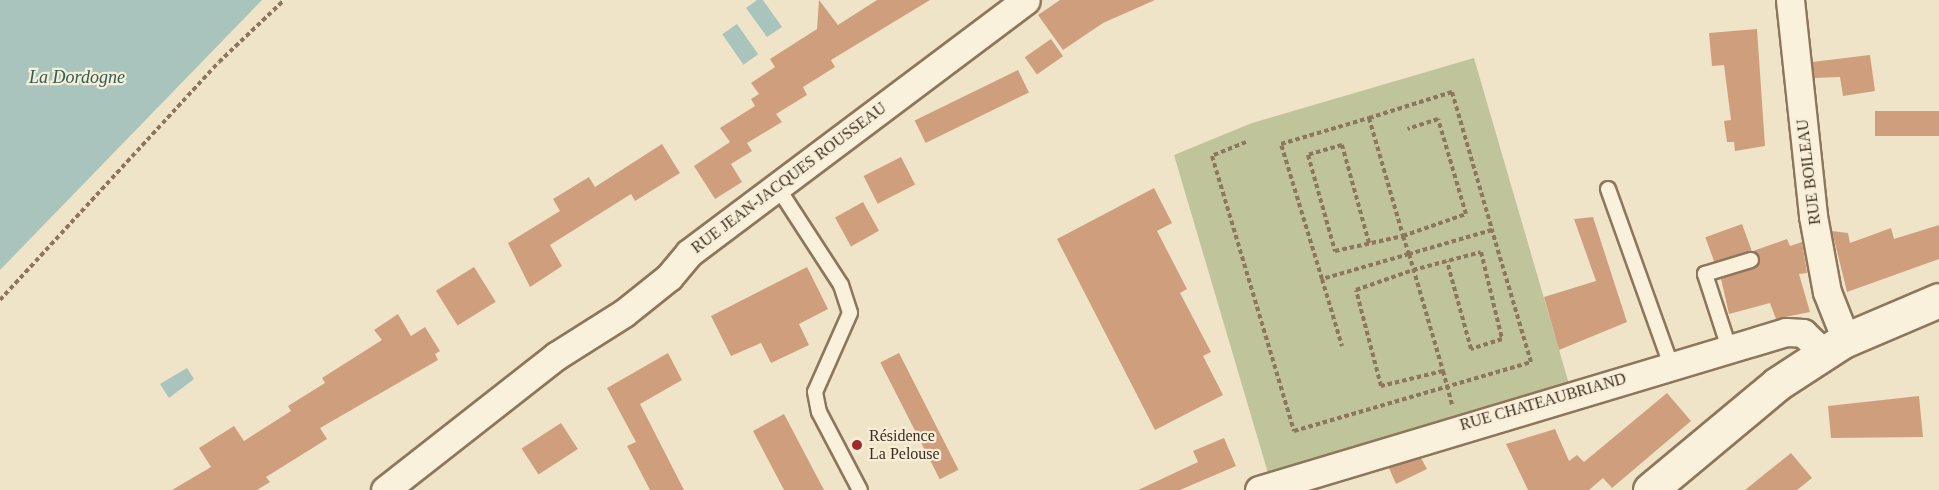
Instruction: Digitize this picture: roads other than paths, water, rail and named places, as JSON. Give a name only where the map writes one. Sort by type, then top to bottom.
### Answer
[{"type":"main road","points":[[1650,490],[1777,384],[1835,346],[1939,300]]},
{"type":"street","name":"RUE JEAN-JACQUES ROUSSEAU","points":[[385,490],[556,356],[624,314],[669,278],[689,253],[1026,0]]},
{"type":"street","name":"RUE BOILEAU","points":[[1790,0],[1813,216],[1835,346]]},
{"type":"street","name":"RUE CHATEAUBRIAND","points":[[1259,490],[1459,426],[1786,332],[1803,333],[1835,346]]},
{"type":"lane","points":[[778,188],[841,285],[850,313],[815,392],[819,412],[860,490]]},
{"type":"lane","points":[[1608,189],[1671,365]]},
{"type":"lane","points":[[1729,348],[1705,274],[1750,260]]},
{"type":"water","name":"La Dordogne","points":[[0,0],[262,0],[0,270]]},
{"type":"water","points":[[757,0],[763,0],[782,27],[767,37],[746,8]]},
{"type":"water","points":[[737,24],[758,54],[743,65],[722,34]]},
{"type":"water","points":[[187,368],[194,379],[169,398],[160,384]]},
{"type":"place","name":"Résidence La Pelouse","points":[[857,445]]}]
